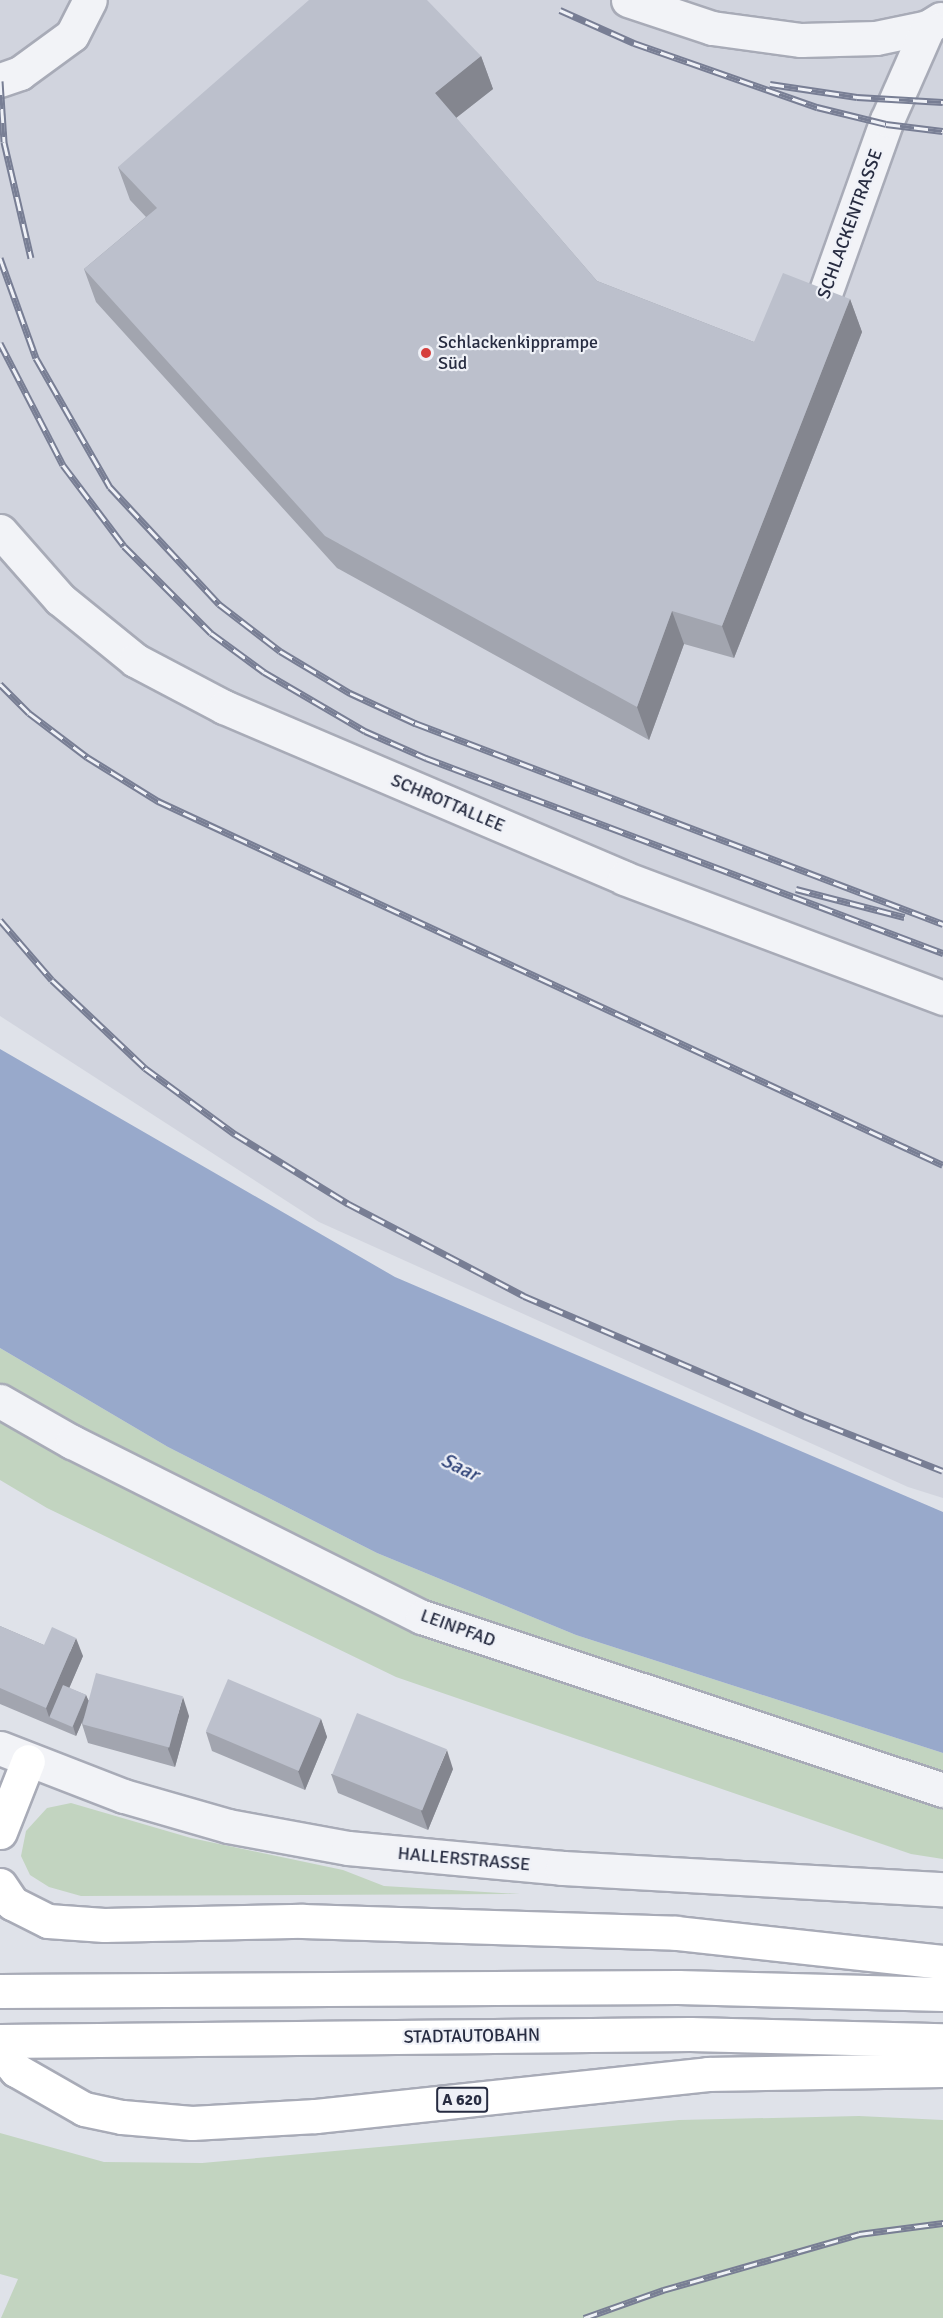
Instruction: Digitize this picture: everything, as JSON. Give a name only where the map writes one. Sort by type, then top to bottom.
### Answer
[{"type":"highway","points":[[0,1832],[14,1754]]},
{"type":"highway","points":[[0,1885],[12,1903],[48,1921],[104,1925],[303,1922],[676,1933],[943,1962]]},
{"type":"highway","points":[[0,1992],[689,1987],[943,1994]]},
{"type":"highway","name":"STADTAUTOBAHN","points":[[0,2041],[690,2034],[943,2040]]},
{"type":"highway","name":"A 620","points":[[0,2051],[16,2070],[84,2109],[122,2117],[192,2123],[316,2116],[708,2074],[943,2070]]},
{"type":"street","points":[[0,80],[20,73],[72,35],[90,0]]},
{"type":"street","name":"SCHLACKENTRASSE","points":[[628,0],[712,28],[801,40],[876,38],[935,22]]},
{"type":"street","name":"SCHLACKENTRASSE","points":[[802,357],[887,120],[935,22]]},
{"type":"street","name":"SCHROTTALLEE","points":[[0,531],[60,599],[135,660],[224,707],[624,878],[943,998]]},
{"type":"street","name":"LEINPFAD","points":[[0,1401],[72,1442],[422,1617],[943,1790]]},
{"type":"street","name":"HALLERSTRASSE","points":[[14,1754],[124,1796],[228,1826],[348,1848],[646,1872],[943,1889]]},
{"type":"shaded area","points":[[0,0],[943,0],[943,1498],[908,1487],[319,1222],[0,1016]]},
{"type":"green space","points":[[0,1348],[168,1447],[377,1553],[576,1635],[943,1753],[943,1859],[911,1854],[396,1677],[47,1508],[0,1480]]},
{"type":"green space","points":[[71,1803],[191,1838],[343,1870],[384,1886],[520,1894],[81,1896],[49,1887],[30,1875],[21,1856],[26,1831],[47,1808]]},
{"type":"green space","points":[[859,2116],[943,2120],[943,2318],[1,2318],[18,2279],[0,2274],[0,2133],[104,2162],[202,2163],[679,2120]]},
{"type":"water","name":"Saar","points":[[0,1049],[395,1277],[943,1512],[943,1753],[576,1635],[377,1553],[168,1447],[0,1348]]},
{"type":"building","name":"Schlackenkipprampe Süd","points":[[309,0],[427,0],[481,56],[435,93],[597,281],[754,342],[783,273],[850,299],[722,626],[672,611],[637,707],[325,536],[84,269],[157,208],[118,167]]},
{"type":"building","points":[[0,1626],[44,1645],[52,1627],[76,1638],[46,1708],[0,1688]]},
{"type":"building","points":[[96,1673],[183,1696],[169,1747],[82,1724]]},
{"type":"building","points":[[228,1679],[321,1718],[299,1771],[206,1731]]},
{"type":"building","points":[[63,1685],[86,1695],[72,1727],[49,1717]]},
{"type":"building","points":[[357,1713],[447,1749],[422,1811],[332,1774]]},
{"type":"railway","points":[[560,10],[634,43],[817,107],[886,124],[943,131]]},
{"type":"railway","points":[[0,81],[4,142],[31,258]]},
{"type":"railway","points":[[770,84],[857,97],[943,102]]},
{"type":"railway","points":[[0,258],[36,358],[110,487],[219,604],[280,651],[350,693],[415,723],[943,924]]},
{"type":"railway","points":[[0,343],[63,465],[124,546],[211,633],[264,672],[365,731],[426,758],[943,953]]},
{"type":"railway","points":[[0,684],[29,713],[87,757],[158,801],[943,1165]]},
{"type":"railway","points":[[796,889],[904,917]]},
{"type":"railway","points":[[0,920],[52,980],[145,1068],[235,1134],[347,1203],[524,1296],[804,1416],[943,1471]]},
{"type":"railway","points":[[584,2318],[663,2290],[859,2234],[943,2223]]},
{"type":"place","name":"Schlackenkipprampe Süd","points":[[426,353]]}]
